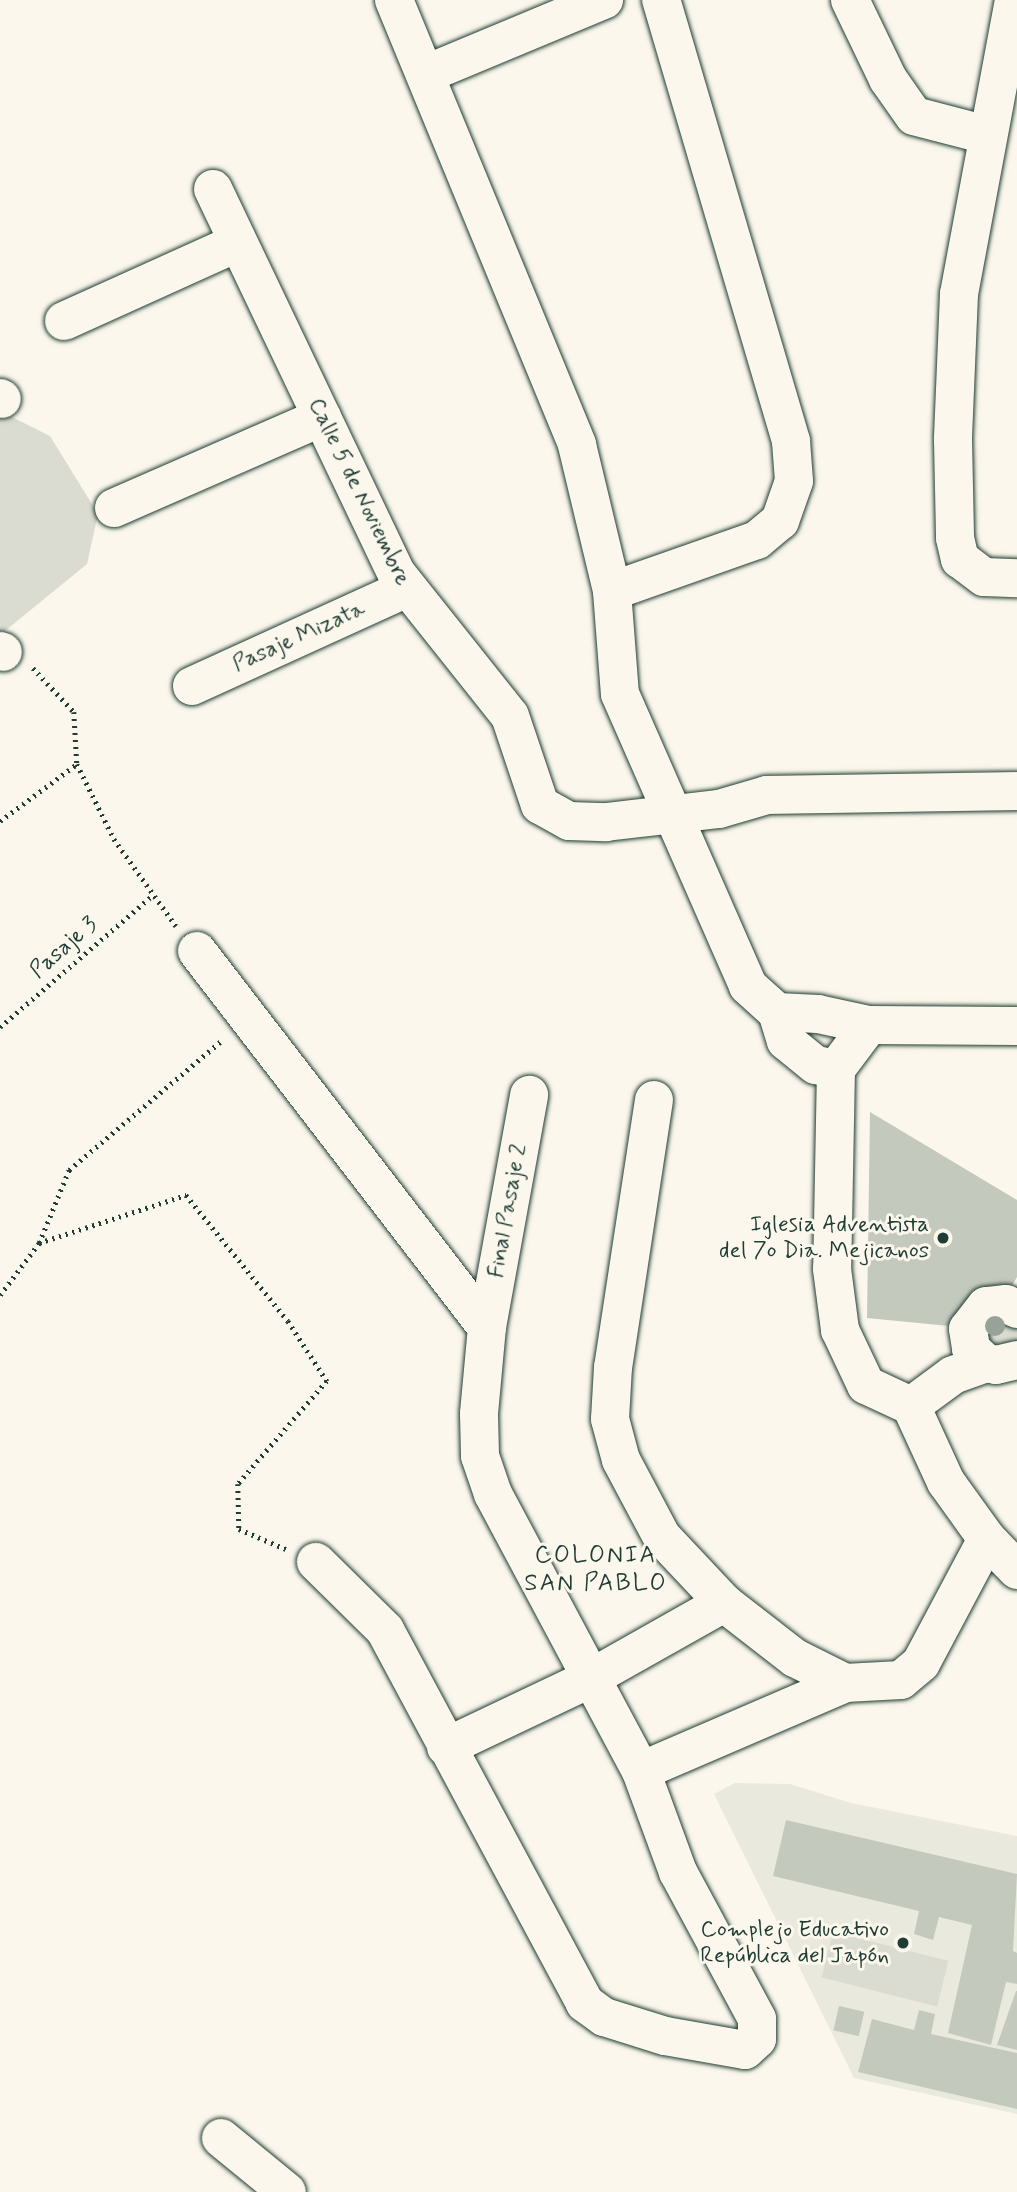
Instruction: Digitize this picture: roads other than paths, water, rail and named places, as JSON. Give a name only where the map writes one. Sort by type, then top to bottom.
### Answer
[{"type":"street","points":[[394,0],[577,445],[612,591],[620,694],[748,986],[778,1012],[786,1041],[816,1065],[836,1069]]},
{"type":"street","points":[[426,74],[604,0]]},
{"type":"street","points":[[612,591],[757,540],[780,521],[794,481],[791,441],[661,0]]},
{"type":"street","points":[[850,0],[888,79],[914,116],[986,135]]},
{"type":"street","points":[[1014,0],[986,135],[959,294],[953,440],[955,538],[960,559],[984,578],[1017,578]]},
{"type":"street","name":"Calle 5 de Noviembre","points":[[213,189],[405,589],[510,716],[540,805],[569,821],[606,822],[719,809],[767,795],[1017,791]]},
{"type":"street","points":[[64,321],[237,243]]},
{"type":"street","points":[[114,508],[322,417]]},
{"type":"street","name":"Pasaje Mizata","points":[[192,686],[405,589]]},
{"type":"street","points":[[197,951],[251,1015],[487,1327]]},
{"type":"street","points":[[778,1012],[818,1014],[869,1025],[1017,1026]]},
{"type":"street","points":[[869,1025],[836,1069],[832,1269],[840,1330],[866,1385],[911,1406],[946,1482],[987,1539],[1017,1570]]},
{"type":"street","name":"Final Pasaje 2","points":[[446,1747],[585,2003],[604,2017],[665,2036],[745,2050],[757,2039],[757,2019],[678,1872],[641,1771],[589,1679],[493,1494],[480,1456],[479,1414],[487,1327],[529,1096]]},
{"type":"street","points":[[654,1100],[613,1367],[610,1419],[621,1460],[662,1537],[724,1603],[795,1658],[845,1683]]},
{"type":"street","points":[[1007,1364],[971,1349],[971,1320],[986,1306],[1006,1304],[1017,1309]]},
{"type":"street","points":[[911,1406],[953,1375],[1007,1364]]},
{"type":"street","points":[[641,1771],[845,1683],[901,1681],[920,1663],[987,1539]]},
{"type":"street","points":[[316,1562],[386,1630],[446,1747],[589,1679],[724,1603]]},
{"type":"street","points":[[221,2138],[288,2192]]},
{"type":"place","name":"Iglesia Adventista del 7o Dia. Mejicanos","points":[[943,1238]]},
{"type":"place","name":"Complejo Educativo República del Japón","points":[[903,1943]]},
{"type":"district","name":"COLONIA SAN PABLO","points":[[596,1570]]}]
